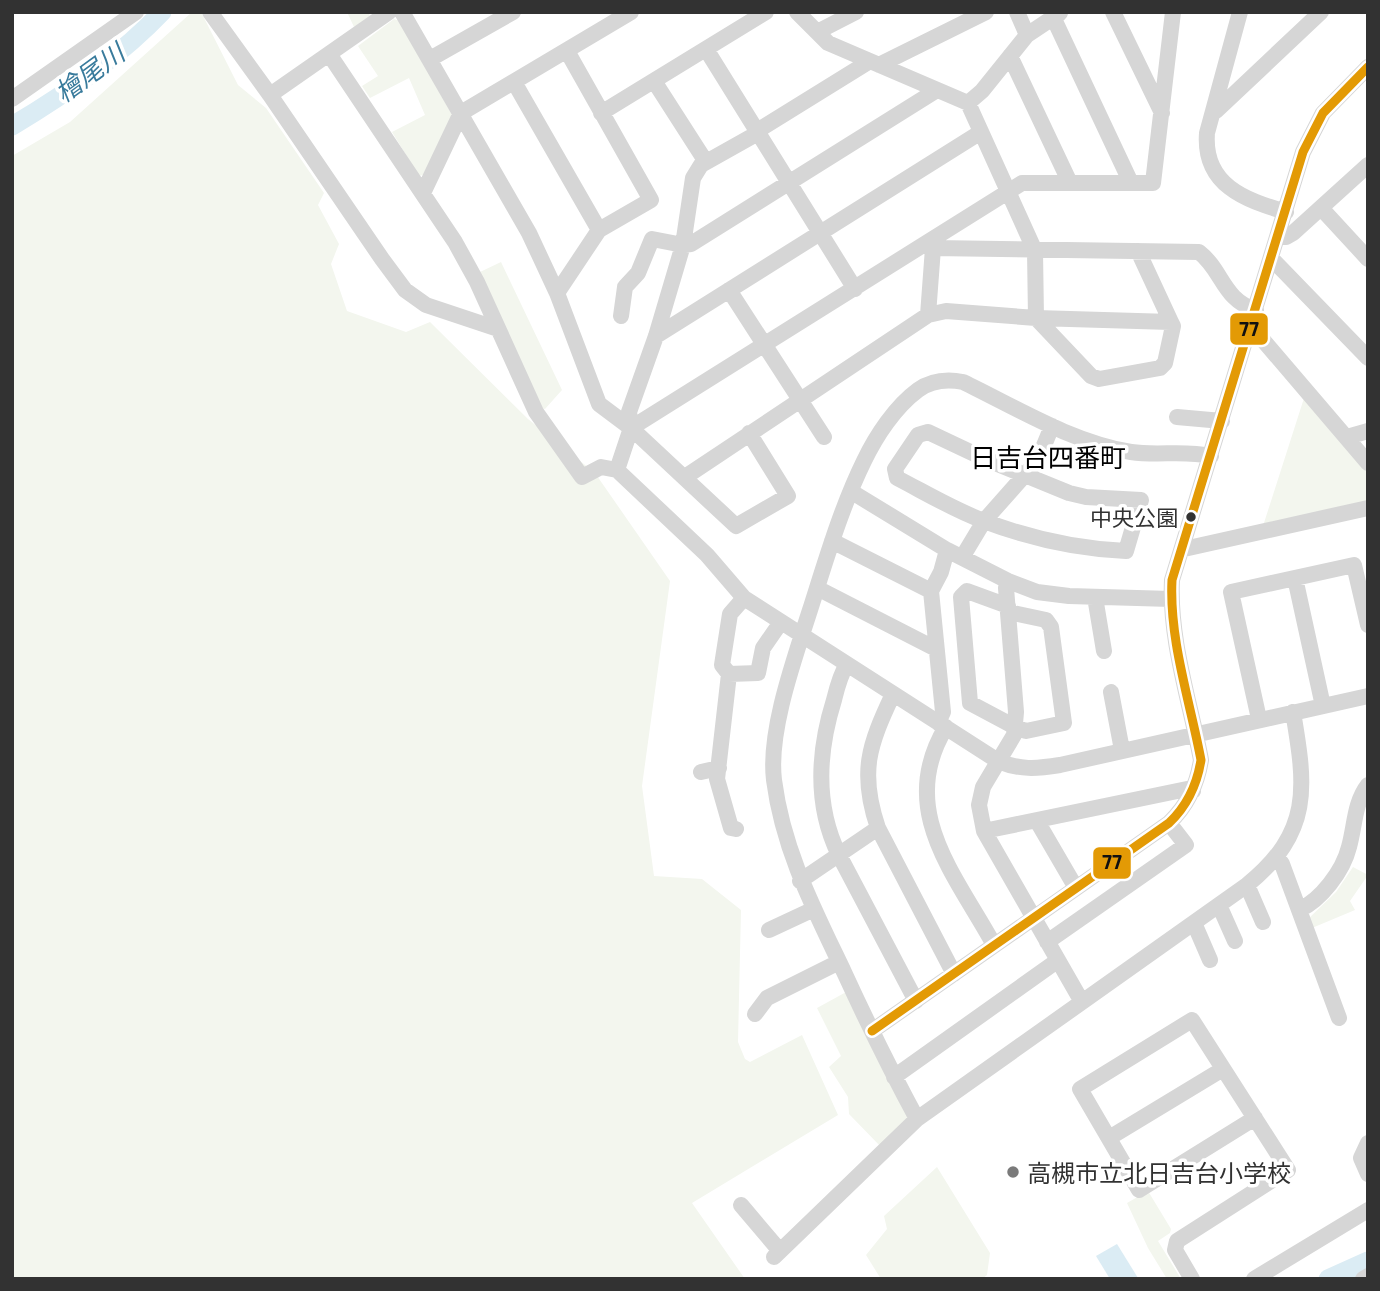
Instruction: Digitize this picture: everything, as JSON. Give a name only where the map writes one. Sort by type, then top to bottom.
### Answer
[{"type":"street","points":[[12,99],[136,12]]},
{"type":"street","points":[[210,12],[405,290],[426,305],[498,329]]},
{"type":"street","points":[[270,95],[389,12]]},
{"type":"street","points":[[402,12],[529,233],[557,293],[599,404],[631,428],[736,526],[787,497],[749,433]]},
{"type":"street","points":[[430,59],[513,12]]},
{"type":"street","points":[[423,193],[461,113],[631,12]]},
{"type":"street","points":[[601,113],[766,12]]},
{"type":"street","points":[[797,12],[828,43],[968,103],[1035,251],[1036,318],[1091,376],[1099,379],[1160,368],[1165,363],[1174,326],[1138,251]]},
{"type":"street","points":[[817,32],[856,12]]},
{"type":"street","points":[[617,470],[631,428],[629,412],[656,336],[683,245],[693,178],[701,165],[874,63],[986,12]]},
{"type":"street","points":[[1017,12],[1027,35]]},
{"type":"street","points":[[1113,12],[1162,113]]},
{"type":"street","points":[[631,428],[928,246],[1022,183],[1153,183],[1173,12]]},
{"type":"street","points":[[1240,12],[1207,133],[1206,148],[1218,177],[1231,190],[1253,202],[1286,212]]},
{"type":"street","points":[[1214,113],[1321,12]]},
{"type":"street","points":[[968,103],[982,92],[1027,35],[1057,15],[1130,183]]},
{"type":"street","points":[[706,49],[855,289]]},
{"type":"street","points":[[557,293],[599,230],[650,200],[567,51]]},
{"type":"street","points":[[329,54],[456,242],[536,412],[582,477],[601,467],[617,470],[707,555],[744,598],[998,761],[1014,767],[1032,769],[1368,696]]},
{"type":"street","points":[[1010,56],[1070,183]]},
{"type":"street","points":[[872,1031],[1169,823],[1181,812],[1193,791],[1201,760],[1175,635],[1172,580],[1184,549],[1303,152],[1323,113],[1368,67]]},
{"type":"street","points":[[654,81],[706,162]]},
{"type":"street","points":[[514,82],[599,230]]},
{"type":"street","points":[[618,310],[625,287],[638,273],[652,239],[691,244],[937,90]]},
{"type":"street","points":[[656,336],[981,132]]},
{"type":"street","points":[[1278,237],[1293,233],[1368,165]]},
{"type":"street","points":[[1321,208],[1368,259]]},
{"type":"street","points":[[928,246],[1035,251],[1199,252],[1207,258],[1231,297],[1253,318],[1368,463]]},
{"type":"street","points":[[928,246],[928,315]]},
{"type":"street","points":[[1271,258],[1368,358]]},
{"type":"street","points":[[729,290],[824,437]]},
{"type":"street","points":[[685,477],[799,398],[928,315],[946,311],[1036,318],[1171,321]]},
{"type":"street","points":[[916,1119],[800,881],[782,825],[772,761],[784,692],[832,541],[864,460],[903,403],[920,388],[936,381],[950,380],[963,382],[1052,426],[1093,442],[1132,452],[1194,452],[1211,456]]},
{"type":"street","points":[[1177,417],[1222,421]]},
{"type":"street","points":[[963,556],[984,521],[1038,460],[1052,426]]},
{"type":"street","points":[[1347,437],[1368,431]]},
{"type":"street","points":[[928,432],[1048,486],[1086,497],[1141,500],[1126,551],[1091,549],[984,521],[897,478],[895,469],[918,435],[928,432]]},
{"type":"street","points":[[852,492],[947,550],[1008,581],[1037,592],[1171,599]]},
{"type":"street","points":[[1184,549],[1368,508]]},
{"type":"street","points":[[832,541],[931,591]]},
{"type":"street","points":[[947,550],[941,572],[931,591],[943,712],[942,725],[926,773],[926,797],[930,824],[939,848],[994,945]]},
{"type":"street","points":[[1259,719],[1231,592],[1354,565],[1368,625]]},
{"type":"street","points":[[1295,578],[1323,706]]},
{"type":"street","points":[[1008,581],[1006,588],[1016,712],[1014,735],[983,787],[979,805],[984,831],[1082,1002]]},
{"type":"street","points":[[817,588],[936,649]]},
{"type":"street","points":[[967,591],[1008,609],[1046,621],[1051,626],[1064,723],[1026,731],[971,703],[961,597],[967,591]]},
{"type":"street","points":[[1095,597],[1104,651]]},
{"type":"street","points":[[736,830],[731,828],[717,779],[729,674],[722,665],[730,614],[744,598]]},
{"type":"street","points":[[729,674],[758,673],[763,648],[781,622]]},
{"type":"street","points":[[846,664],[825,727],[822,748],[823,800],[832,841],[916,1000]]},
{"type":"street","points":[[1111,692],[1122,750]]},
{"type":"street","points":[[893,694],[873,736],[867,783],[870,807],[878,828],[954,974]]},
{"type":"street","points":[[741,1205],[777,1254],[916,1119],[1247,885],[1278,857],[1295,825],[1302,788],[1302,764],[1293,712]]},
{"type":"street","points":[[701,772],[719,768]]},
{"type":"street","points":[[1299,910],[1322,892],[1342,864],[1349,848],[1358,806],[1368,785]]},
{"type":"street","points":[[984,831],[1187,789],[1193,791]]},
{"type":"street","points":[[1037,821],[1076,888]]},
{"type":"street","points":[[1047,942],[1186,845],[1169,823]]},
{"type":"street","points":[[800,881],[878,828]]},
{"type":"street","points":[[1278,857],[1339,1018]]},
{"type":"street","points":[[1247,885],[1263,922]]},
{"type":"street","points":[[1219,905],[1235,941]]},
{"type":"street","points":[[769,930],[814,909]]},
{"type":"street","points":[[1194,923],[1210,960]]},
{"type":"street","points":[[894,1077],[1057,961]]},
{"type":"street","points":[[755,1014],[767,998],[839,962]]},
{"type":"street","points":[[1192,1279],[1175,1250],[1177,1241],[1289,1170],[1192,1020],[1080,1089],[1139,1190],[1255,1118]]},
{"type":"street","points":[[1109,1138],[1223,1069]]},
{"type":"street","points":[[1368,1143],[1361,1158],[1368,1174]]},
{"type":"street","points":[[1254,1279],[1367,1214]]},
{"type":"street","points":[[1363,1279],[1368,1276]]},
{"type":"shaded area","points":[[192,12],[201,12],[238,85],[266,108],[324,193],[318,205],[339,244],[331,264],[347,311],[406,332],[430,322],[528,419],[595,473],[670,581],[642,786],[654,876],[702,879],[741,910],[738,1042],[745,1059],[750,1062],[802,1035],[838,1115],[692,1203],[745,1279],[12,1279],[12,156],[70,122]]},
{"type":"shaded area","points":[[347,12],[368,12],[370,16],[354,27]]},
{"type":"shaded area","points":[[394,19],[400,21],[452,115],[426,174],[419,176],[392,132],[425,115],[409,78],[370,98],[362,86],[378,76],[358,46]]},
{"type":"shaded area","points":[[501,262],[562,390],[545,409],[541,408],[480,272]]},
{"type":"shaded area","points":[[1305,395],[1368,470],[1368,503],[1263,526]]},
{"type":"shaded area","points":[[1353,867],[1368,875],[1350,901],[1355,910],[1312,928],[1308,919],[1336,892]]},
{"type":"shaded area","points":[[848,991],[909,1117],[882,1148],[849,1114],[848,1097],[829,1067],[841,1056],[817,1008]]},
{"type":"shaded area","points":[[937,1167],[990,1253],[987,1275],[982,1279],[881,1279],[866,1255],[887,1229],[884,1216]]},
{"type":"shaded area","points":[[1148,1191],[1171,1229],[1170,1233],[1158,1241],[1181,1279],[1167,1279],[1148,1248],[1127,1203]]},
{"type":"shaded area","points":[[1117,1244],[1137,1279],[1110,1279],[1096,1256]]},
{"type":"waterway","name":"檜尾川","points":[[12,126],[91,74],[128,45],[162,12]]},
{"type":"waterway","points":[[1328,1279],[1368,1261]]},
{"type":"transit line","name":"77","points":[[872,1031],[1169,823],[1191,794],[1201,760],[1177,648],[1172,580],[1303,152],[1323,113],[1368,67]]},
{"type":"place","name":"中央公園","points":[[1191,517]]},
{"type":"place","name":"高槻市立北日吉台小学校","points":[[1013,1172]]},
{"type":"district","name":"日吉台四番町","points":[[1048,456]]}]
